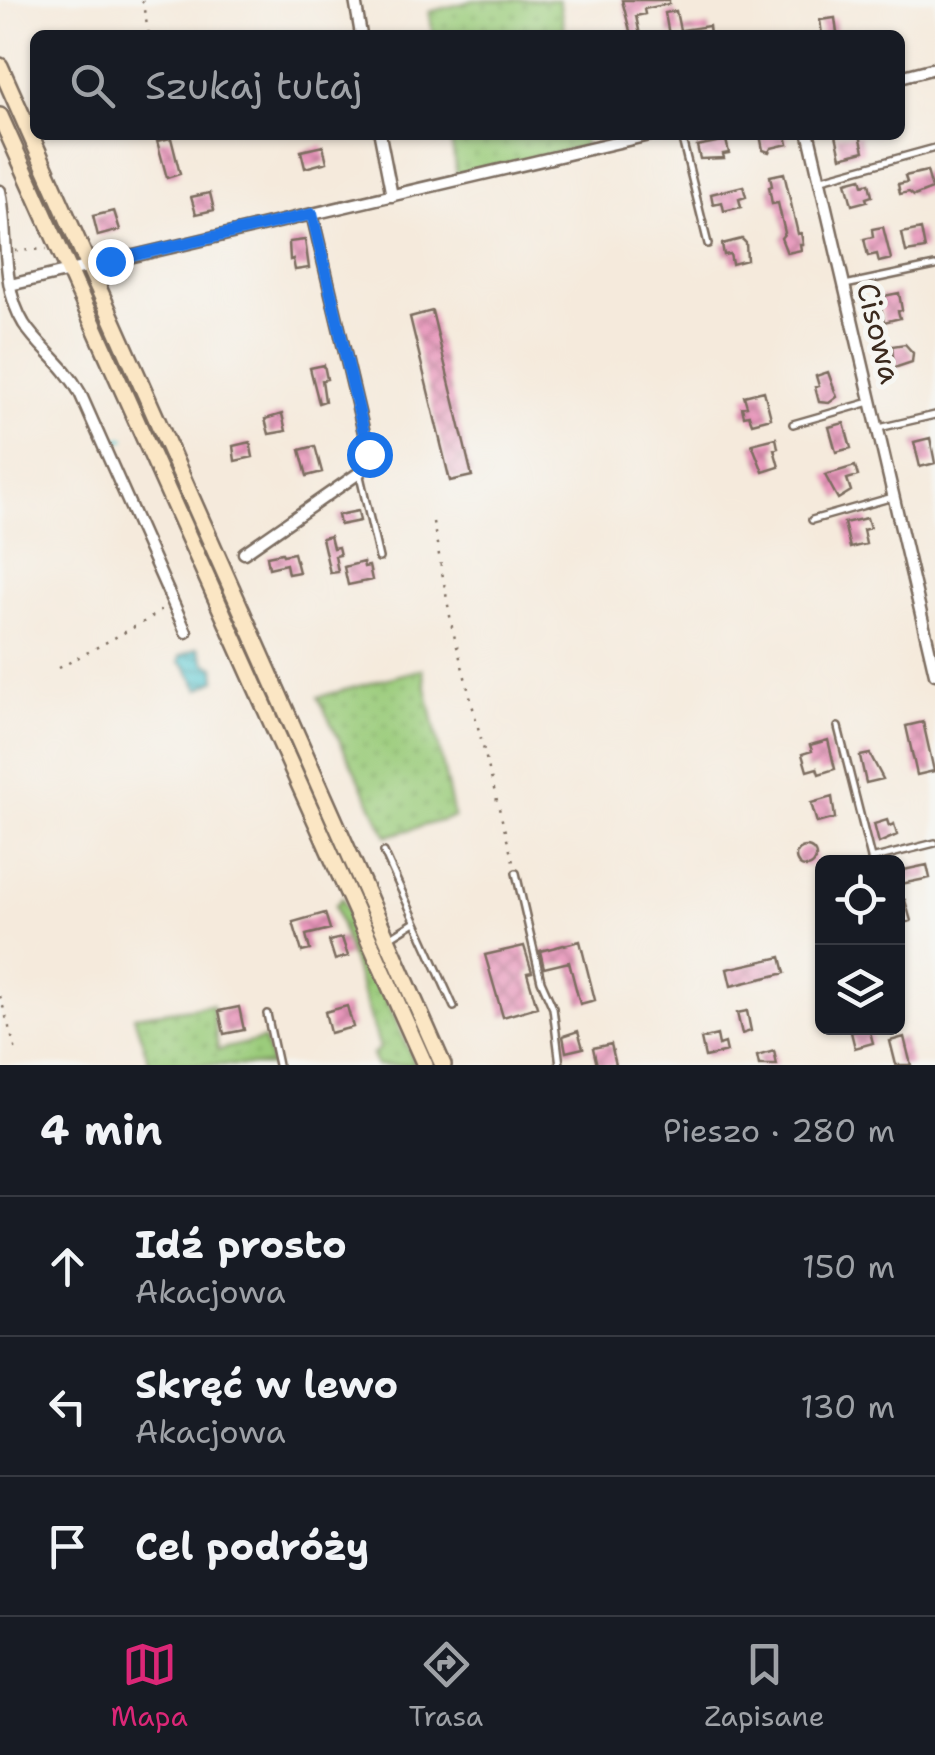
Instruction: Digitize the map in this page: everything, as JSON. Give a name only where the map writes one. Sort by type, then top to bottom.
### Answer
[{"type":"main road","points":[[0,66],[30,134]]},
{"type":"main road","points":[[0,116],[425,1065]]},
{"type":"main road","points":[[33,140],[443,1065]]},
{"type":"street","points":[[354,0],[360,30]]},
{"type":"street","points":[[905,76],[935,68]]},
{"type":"street","points":[[381,140],[392,196]]},
{"type":"street","points":[[10,285],[628,140]]},
{"type":"street","name":"Cisowa","points":[[810,140],[935,674]]},
{"type":"street","points":[[0,192],[4,252],[23,322],[58,360],[80,393],[186,632]]},
{"type":"street","points":[[244,552],[368,463],[312,214]]},
{"type":"lane","points":[[683,140],[708,244]]},
{"type":"lane","points":[[819,179],[935,148]]},
{"type":"lane","points":[[842,286],[935,266]]},
{"type":"lane","points":[[793,424],[870,402]]},
{"type":"lane","points":[[876,428],[935,415]]},
{"type":"lane","points":[[359,473],[379,558]]},
{"type":"lane","points":[[812,520],[893,498]]},
{"type":"lane","points":[[838,727],[870,855]]},
{"type":"lane","points":[[890,855],[935,843]]},
{"type":"lane","points":[[384,852],[454,1007]]},
{"type":"lane","points":[[516,874],[540,981],[553,1008],[560,1065]]},
{"type":"lane","points":[[386,940],[415,922]]},
{"type":"lane","points":[[267,1014],[278,1065]]},
{"type":"path","points":[[142,0],[149,30]]},
{"type":"path","points":[[4,252],[48,249]]},
{"type":"path","points":[[433,522],[452,627],[516,874]]},
{"type":"path","points":[[59,668],[149,619],[160,611],[163,600]]},
{"type":"path","points":[[0,996],[16,1051]]},
{"type":"green space","points":[[475,0],[559,0],[564,30],[432,30],[429,12]]},
{"type":"green space","points":[[451,140],[584,140],[585,146],[457,175]]},
{"type":"green space","points":[[422,669],[454,817],[387,836],[318,697]]},
{"type":"green space","points":[[342,898],[415,1065],[376,1065],[372,1055],[380,1048],[335,906]]},
{"type":"green space","points":[[212,1005],[218,1050],[264,1039],[271,1065],[150,1065],[134,1016]]},
{"type":"water","points":[[198,648],[206,664],[215,667],[216,680],[199,689],[179,662],[180,656]]},
{"type":"building","points":[[622,0],[669,0],[669,4],[644,9],[645,14],[636,16],[639,30],[630,30]]},
{"type":"building","points":[[676,11],[680,30],[668,30],[665,13]]},
{"type":"building","points":[[835,18],[837,30],[821,30],[820,20]]},
{"type":"building","points":[[172,140],[180,174],[167,178],[157,141]]},
{"type":"building","points":[[726,140],[729,153],[723,154],[724,158],[700,159],[697,146]]},
{"type":"building","points":[[761,140],[787,140],[788,144],[769,152],[763,150]]},
{"type":"building","points":[[837,140],[861,140],[864,151],[841,157]]},
{"type":"building","points":[[323,146],[327,162],[305,168],[301,151]]},
{"type":"building","points":[[927,171],[932,189],[914,196],[909,192],[900,194],[898,184],[907,182],[905,176]]},
{"type":"building","points":[[784,173],[803,244],[801,250],[787,253],[781,238],[785,233],[778,203],[772,204],[769,187],[770,176]]},
{"type":"building","points":[[861,178],[863,185],[869,183],[872,196],[852,205],[846,182]]},
{"type":"building","points":[[743,186],[746,197],[739,199],[741,207],[724,211],[722,202],[713,204],[711,194]]},
{"type":"building","points":[[210,193],[214,210],[196,214],[191,197]]},
{"type":"building","points":[[114,211],[120,230],[98,236],[93,216]]},
{"type":"building","points":[[883,227],[891,259],[879,262],[877,254],[868,256],[864,239],[873,237],[872,229]]},
{"type":"building","points":[[921,229],[925,249],[906,252],[902,233]]},
{"type":"building","points":[[742,239],[747,260],[732,264],[730,254],[724,255],[722,244]]},
{"type":"building","points":[[305,240],[309,268],[295,270],[289,242]]},
{"type":"building","points":[[899,293],[900,318],[884,322],[879,297]]},
{"type":"building","points":[[432,311],[472,476],[450,481],[410,317]]},
{"type":"building","points":[[905,344],[913,353],[912,362],[894,368],[892,346]]},
{"type":"building","points":[[324,365],[325,401],[319,403],[310,368]]},
{"type":"building","points":[[828,372],[837,397],[829,403],[819,402],[816,376]]},
{"type":"building","points":[[764,391],[771,418],[752,423],[749,415],[744,416],[744,396]]},
{"type":"building","points":[[282,414],[286,431],[269,434],[265,419]]},
{"type":"building","points":[[844,423],[851,448],[836,452],[829,427]]},
{"type":"building","points":[[776,438],[778,448],[774,449],[779,467],[763,472],[752,444]]},
{"type":"building","points":[[930,438],[935,463],[920,467],[914,442]]},
{"type":"building","points":[[250,442],[253,457],[235,461],[233,446]]},
{"type":"building","points":[[315,446],[322,472],[307,476],[300,450]]},
{"type":"building","points":[[855,466],[858,476],[847,479],[851,491],[838,499],[825,475]]},
{"type":"building","points":[[358,511],[360,521],[340,525],[338,515]]},
{"type":"building","points":[[867,518],[870,528],[863,530],[866,544],[850,548],[844,523]]},
{"type":"building","points":[[330,536],[340,555],[335,556],[338,572],[330,573],[322,538]]},
{"type":"building","points":[[294,553],[299,572],[288,574],[286,564],[269,568],[267,556]]},
{"type":"building","points":[[363,562],[364,567],[369,566],[372,580],[348,585],[344,567]]},
{"type":"building","points":[[923,722],[934,771],[917,775],[906,726]]},
{"type":"building","points":[[828,740],[835,769],[819,774],[817,768],[807,771],[802,754],[812,751],[810,745]]},
{"type":"building","points":[[870,754],[883,779],[866,783],[860,756]]},
{"type":"building","points":[[832,797],[835,818],[817,823],[811,803]]},
{"type":"building","points":[[887,820],[889,826],[894,824],[897,835],[879,843],[874,824]]},
{"type":"building","points":[[799,850],[813,850],[813,864],[799,864]]},
{"type":"building","points":[[927,865],[930,878],[905,883],[905,870]]},
{"type":"building","points":[[905,900],[911,921],[905,922]]},
{"type":"building","points":[[325,913],[330,929],[306,935],[310,950],[302,952],[293,922]]},
{"type":"building","points":[[342,938],[348,956],[335,960],[329,941]]},
{"type":"building","points":[[580,941],[595,1000],[580,1004],[569,962],[544,968],[540,951]]},
{"type":"building","points":[[524,946],[537,1007],[503,1017],[485,955]]},
{"type":"building","points":[[781,957],[785,973],[731,986],[727,969]]},
{"type":"building","points":[[347,1006],[353,1027],[330,1033],[325,1012]]},
{"type":"building","points":[[239,1007],[244,1030],[224,1034],[219,1011]]},
{"type":"building","points":[[747,1011],[751,1031],[742,1034],[737,1013]]},
{"type":"building","points":[[578,1031],[583,1048],[566,1052],[563,1036]]},
{"type":"building","points":[[717,1035],[719,1045],[725,1043],[727,1052],[705,1057],[701,1039]]},
{"type":"building","points":[[852,1035],[871,1035],[873,1043],[855,1048]]},
{"type":"building","points":[[904,1037],[911,1065],[896,1065],[890,1041]]},
{"type":"building","points":[[611,1044],[616,1065],[597,1065],[593,1048]]},
{"type":"building","points":[[774,1051],[777,1065],[759,1065],[757,1056]]},
{"type":"waterway","points":[[111,441],[124,439]]},
{"type":"route","points":[[110,261],[312,214],[369,454]]}]
